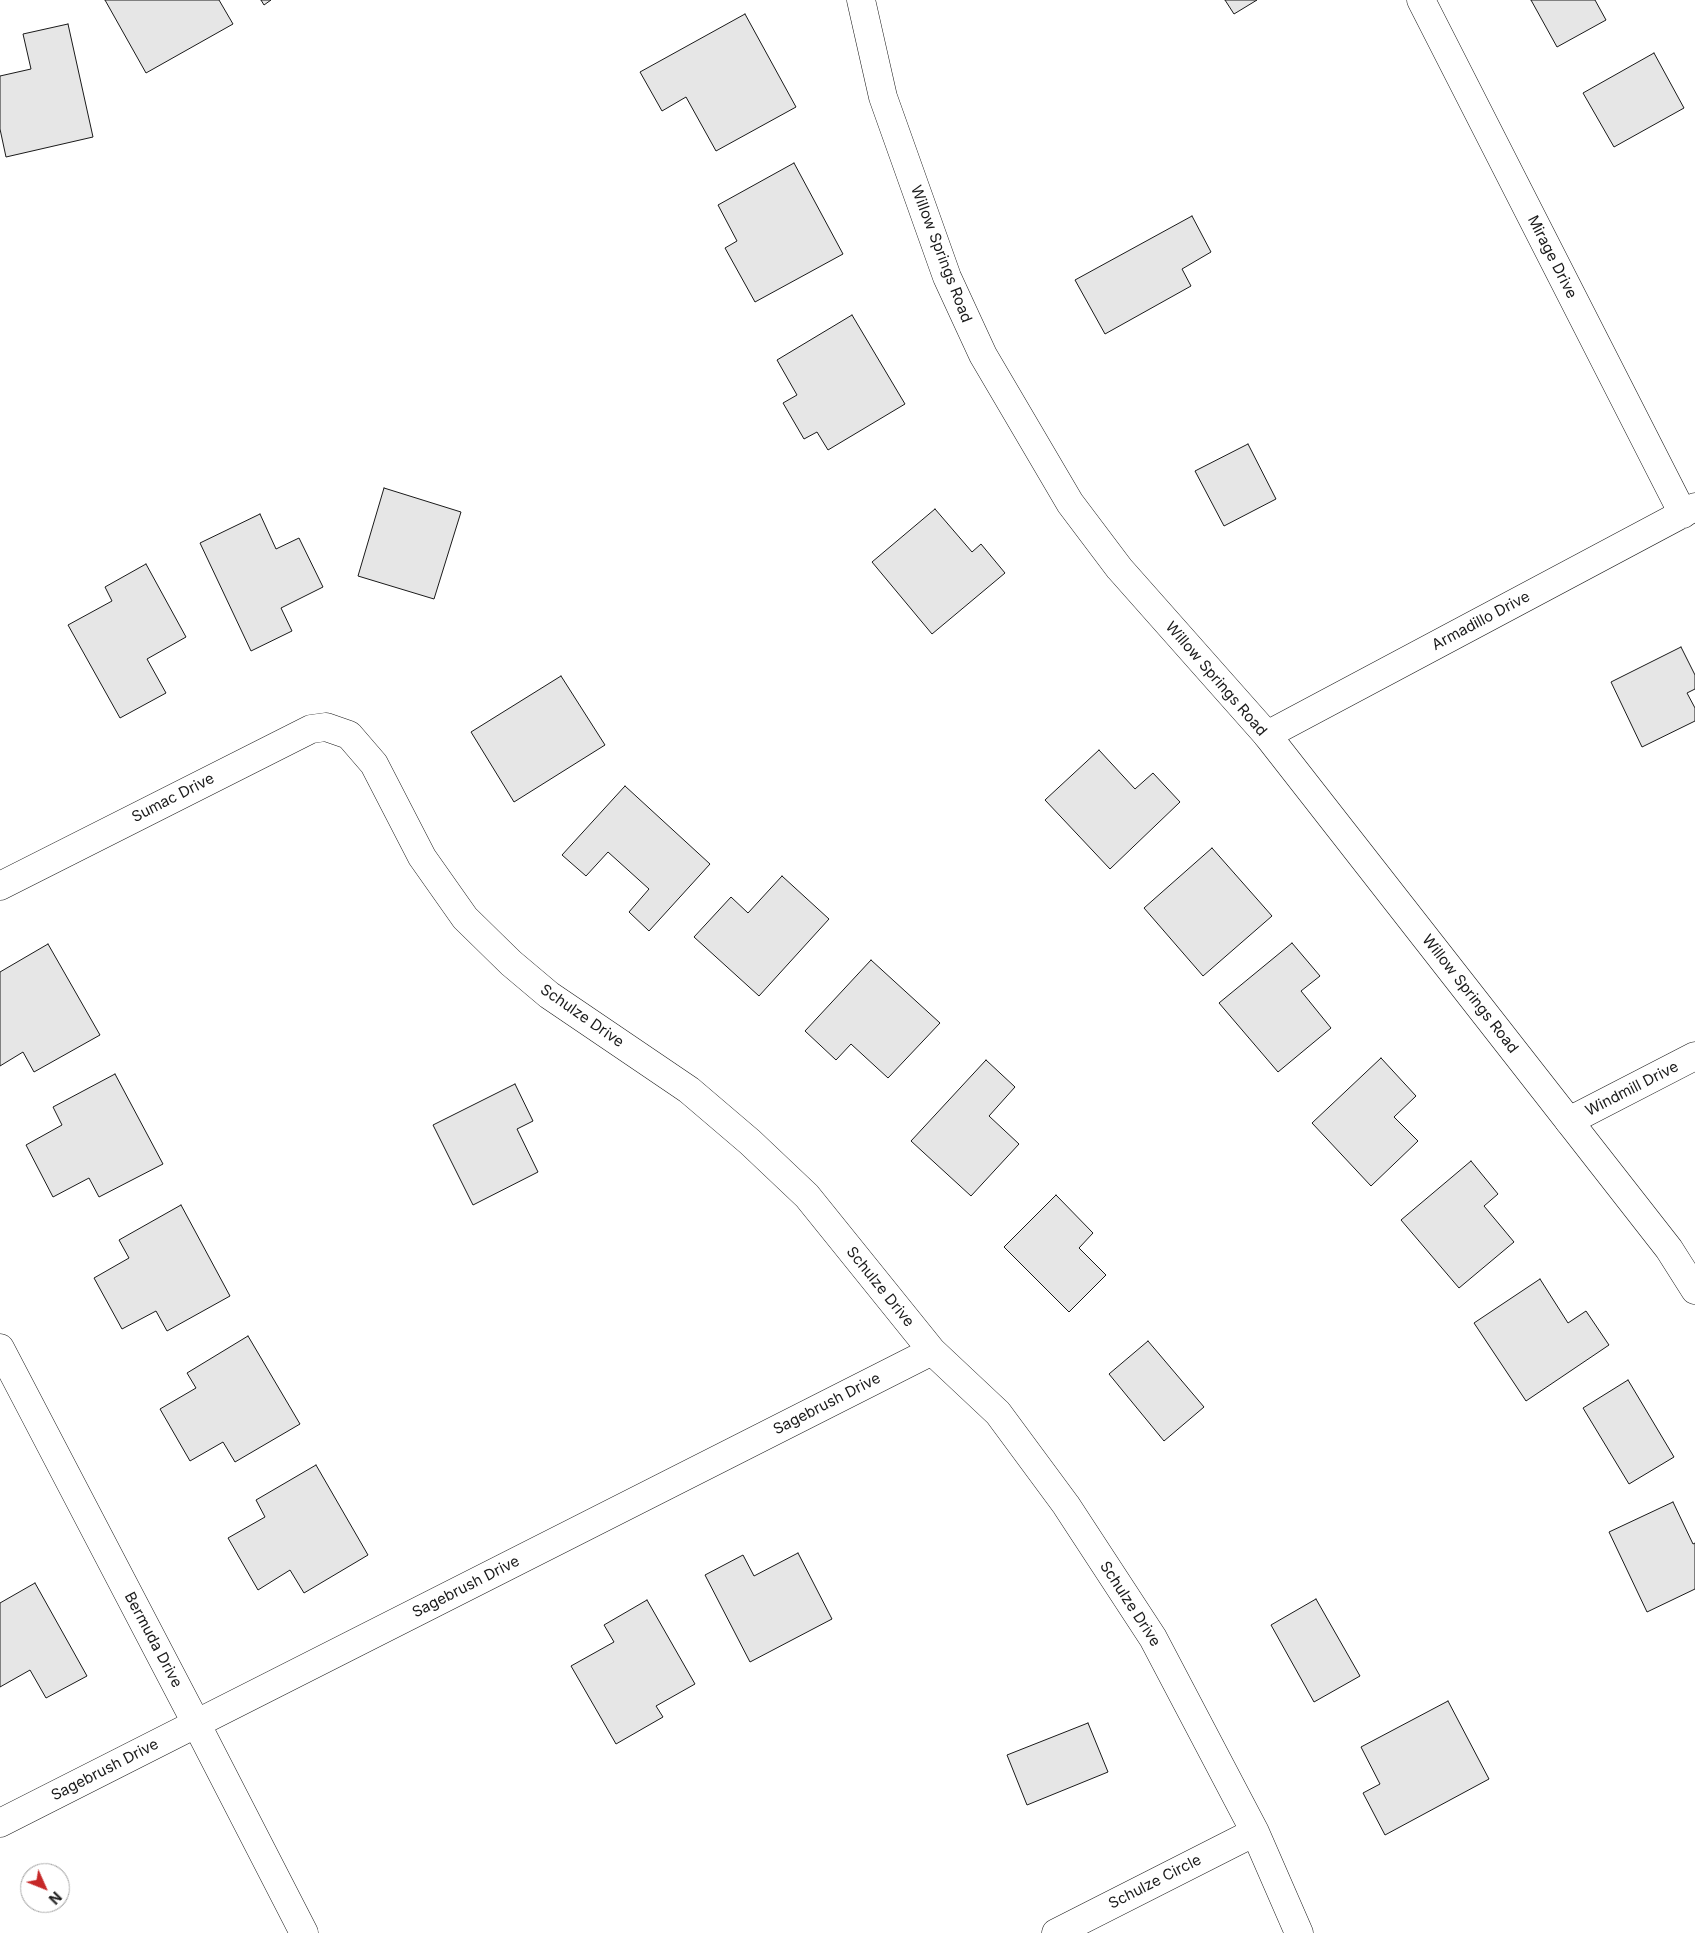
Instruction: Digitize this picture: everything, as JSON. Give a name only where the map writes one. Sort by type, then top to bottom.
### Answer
[{"type":"street","name":"Willow Springs Road","points":[[861,0],[883,97],[947,277],[983,355],[1076,510],[1120,568],[1266,736],[1670,1249],[1695,1290]]},
{"type":"street","name":"Mirage Drive","points":[[1421,0],[1689,511]]},
{"type":"street","name":"Armadillo Drive","points":[[1266,736],[1689,511]]},
{"type":"street","name":"Sumac Drive","points":[[0,886],[311,729],[326,726],[349,735]]},
{"type":"street","name":"Schulze Drive","points":[[349,735],[374,764],[422,857],[465,918],[510,962],[549,995],[689,1090],[750,1142],[806,1196],[932,1351],[998,1413],[1066,1505],[1153,1638],[1255,1832],[1299,1933]]},
{"type":"street","name":"Windmill Drive","points":[[1570,1121],[1695,1056]]},
{"type":"street","name":"Bermuda Drive","points":[[0,1348],[304,1933]]},
{"type":"street","name":"Sagebrush Drive","points":[[0,1823],[932,1351]]},
{"type":"street","name":"Schulze Circle","points":[[1056,1933],[1255,1832]]},
{"type":"building","points":[[105,0],[219,0],[233,24],[146,73]]},
{"type":"building","points":[[261,0],[271,0],[264,5]]},
{"type":"building","points":[[1225,0],[1257,0],[1234,14]]},
{"type":"building","points":[[1531,0],[1595,0],[1606,20],[1557,47]]},
{"type":"building","points":[[745,14],[796,107],[716,151],[686,97],[662,111],[640,72]]},
{"type":"building","points":[[68,24],[93,137],[6,157],[0,129],[0,76],[31,69],[23,34]]},
{"type":"building","points":[[1654,53],[1684,108],[1614,147],[1583,93]]},
{"type":"building","points":[[794,163],[843,254],[755,302],[725,248],[737,241],[718,205]]},
{"type":"building","points":[[1192,216],[1211,252],[1182,269],[1191,286],[1105,334],[1075,280]]},
{"type":"building","points":[[852,315],[905,404],[828,450],[817,432],[804,439],[783,403],[797,395],[777,360]]},
{"type":"building","points":[[1248,444],[1276,499],[1224,526],[1195,471]]},
{"type":"building","points":[[384,488],[461,512],[434,599],[358,576]]},
{"type":"building","points":[[935,509],[972,552],[981,544],[1005,573],[932,634],[872,562]]},
{"type":"building","points":[[260,514],[276,549],[299,538],[323,587],[281,608],[292,631],[251,651],[200,543]]},
{"type":"building","points":[[146,564],[186,637],[147,659],[166,693],[120,718],[68,625],[112,601],[105,587]]},
{"type":"building","points":[[1681,647],[1695,675],[1695,689],[1687,693],[1695,708],[1695,721],[1642,747],[1611,682]]},
{"type":"building","points":[[561,676],[605,745],[514,802],[471,732]]},
{"type":"building","points":[[1099,750],[1135,789],[1153,773],[1180,802],[1110,869],[1045,800]]},
{"type":"building","points":[[625,786],[710,864],[649,931],[629,912],[649,889],[608,852],[586,876],[562,855]]},
{"type":"building","points":[[1212,848],[1272,916],[1203,976],[1144,908]]},
{"type":"building","points":[[782,876],[829,919],[759,996],[694,937],[731,897],[748,913]]},
{"type":"building","points":[[1292,943],[1320,976],[1301,991],[1331,1028],[1278,1072],[1219,1003]]},
{"type":"building","points":[[48,944],[100,1035],[34,1072],[23,1052],[0,1066],[0,972]]},
{"type":"building","points":[[871,960],[940,1023],[888,1078],[851,1044],[836,1060],[805,1031]]},
{"type":"building","points":[[1381,1058],[1416,1096],[1394,1117],[1418,1141],[1371,1186],[1312,1123]]},
{"type":"building","points":[[986,1060],[1015,1087],[989,1116],[1019,1144],[971,1196],[911,1141]]},
{"type":"building","points":[[115,1074],[163,1164],[99,1197],[89,1178],[53,1197],[26,1145],[62,1125],[53,1107]]},
{"type":"building","points":[[515,1084],[533,1121],[517,1129],[538,1172],[473,1205],[433,1125]]},
{"type":"building","points":[[1471,1161],[1498,1194],[1484,1206],[1514,1242],[1459,1288],[1401,1220]]},
{"type":"building","points":[[1056,1195],[1093,1233],[1079,1248],[1106,1275],[1069,1312],[1004,1247]]},
{"type":"building","points":[[181,1205],[230,1296],[167,1331],[156,1311],[122,1329],[94,1278],[129,1258],[119,1240]]},
{"type":"building","points":[[1540,1279],[1568,1323],[1586,1311],[1609,1345],[1526,1401],[1474,1323]]},
{"type":"building","points":[[248,1336],[300,1424],[235,1462],[223,1442],[190,1461],[160,1409],[196,1388],[187,1373]]},
{"type":"building","points":[[1148,1341],[1204,1407],[1164,1441],[1109,1374]]},
{"type":"building","points":[[1628,1380],[1674,1457],[1629,1484],[1583,1408]]},
{"type":"building","points":[[316,1465],[368,1555],[304,1593],[290,1570],[258,1590],[228,1538],[265,1517],[256,1500]]},
{"type":"building","points":[[1673,1502],[1693,1544],[1695,1543],[1695,1589],[1647,1612],[1609,1532]]},
{"type":"building","points":[[798,1553],[832,1619],[750,1662],[705,1575],[743,1555],[754,1576]]},
{"type":"building","points":[[35,1583],[87,1676],[46,1698],[30,1670],[0,1687],[0,1603]]},
{"type":"building","points":[[1316,1599],[1360,1676],[1314,1702],[1271,1625]]},
{"type":"building","points":[[647,1600],[695,1684],[656,1706],[663,1717],[616,1744],[571,1666],[614,1642],[604,1625]]},
{"type":"building","points":[[1448,1701],[1489,1779],[1385,1835],[1363,1793],[1380,1784],[1361,1747]]},
{"type":"building","points":[[1088,1723],[1108,1772],[1027,1805],[1007,1755]]}]
